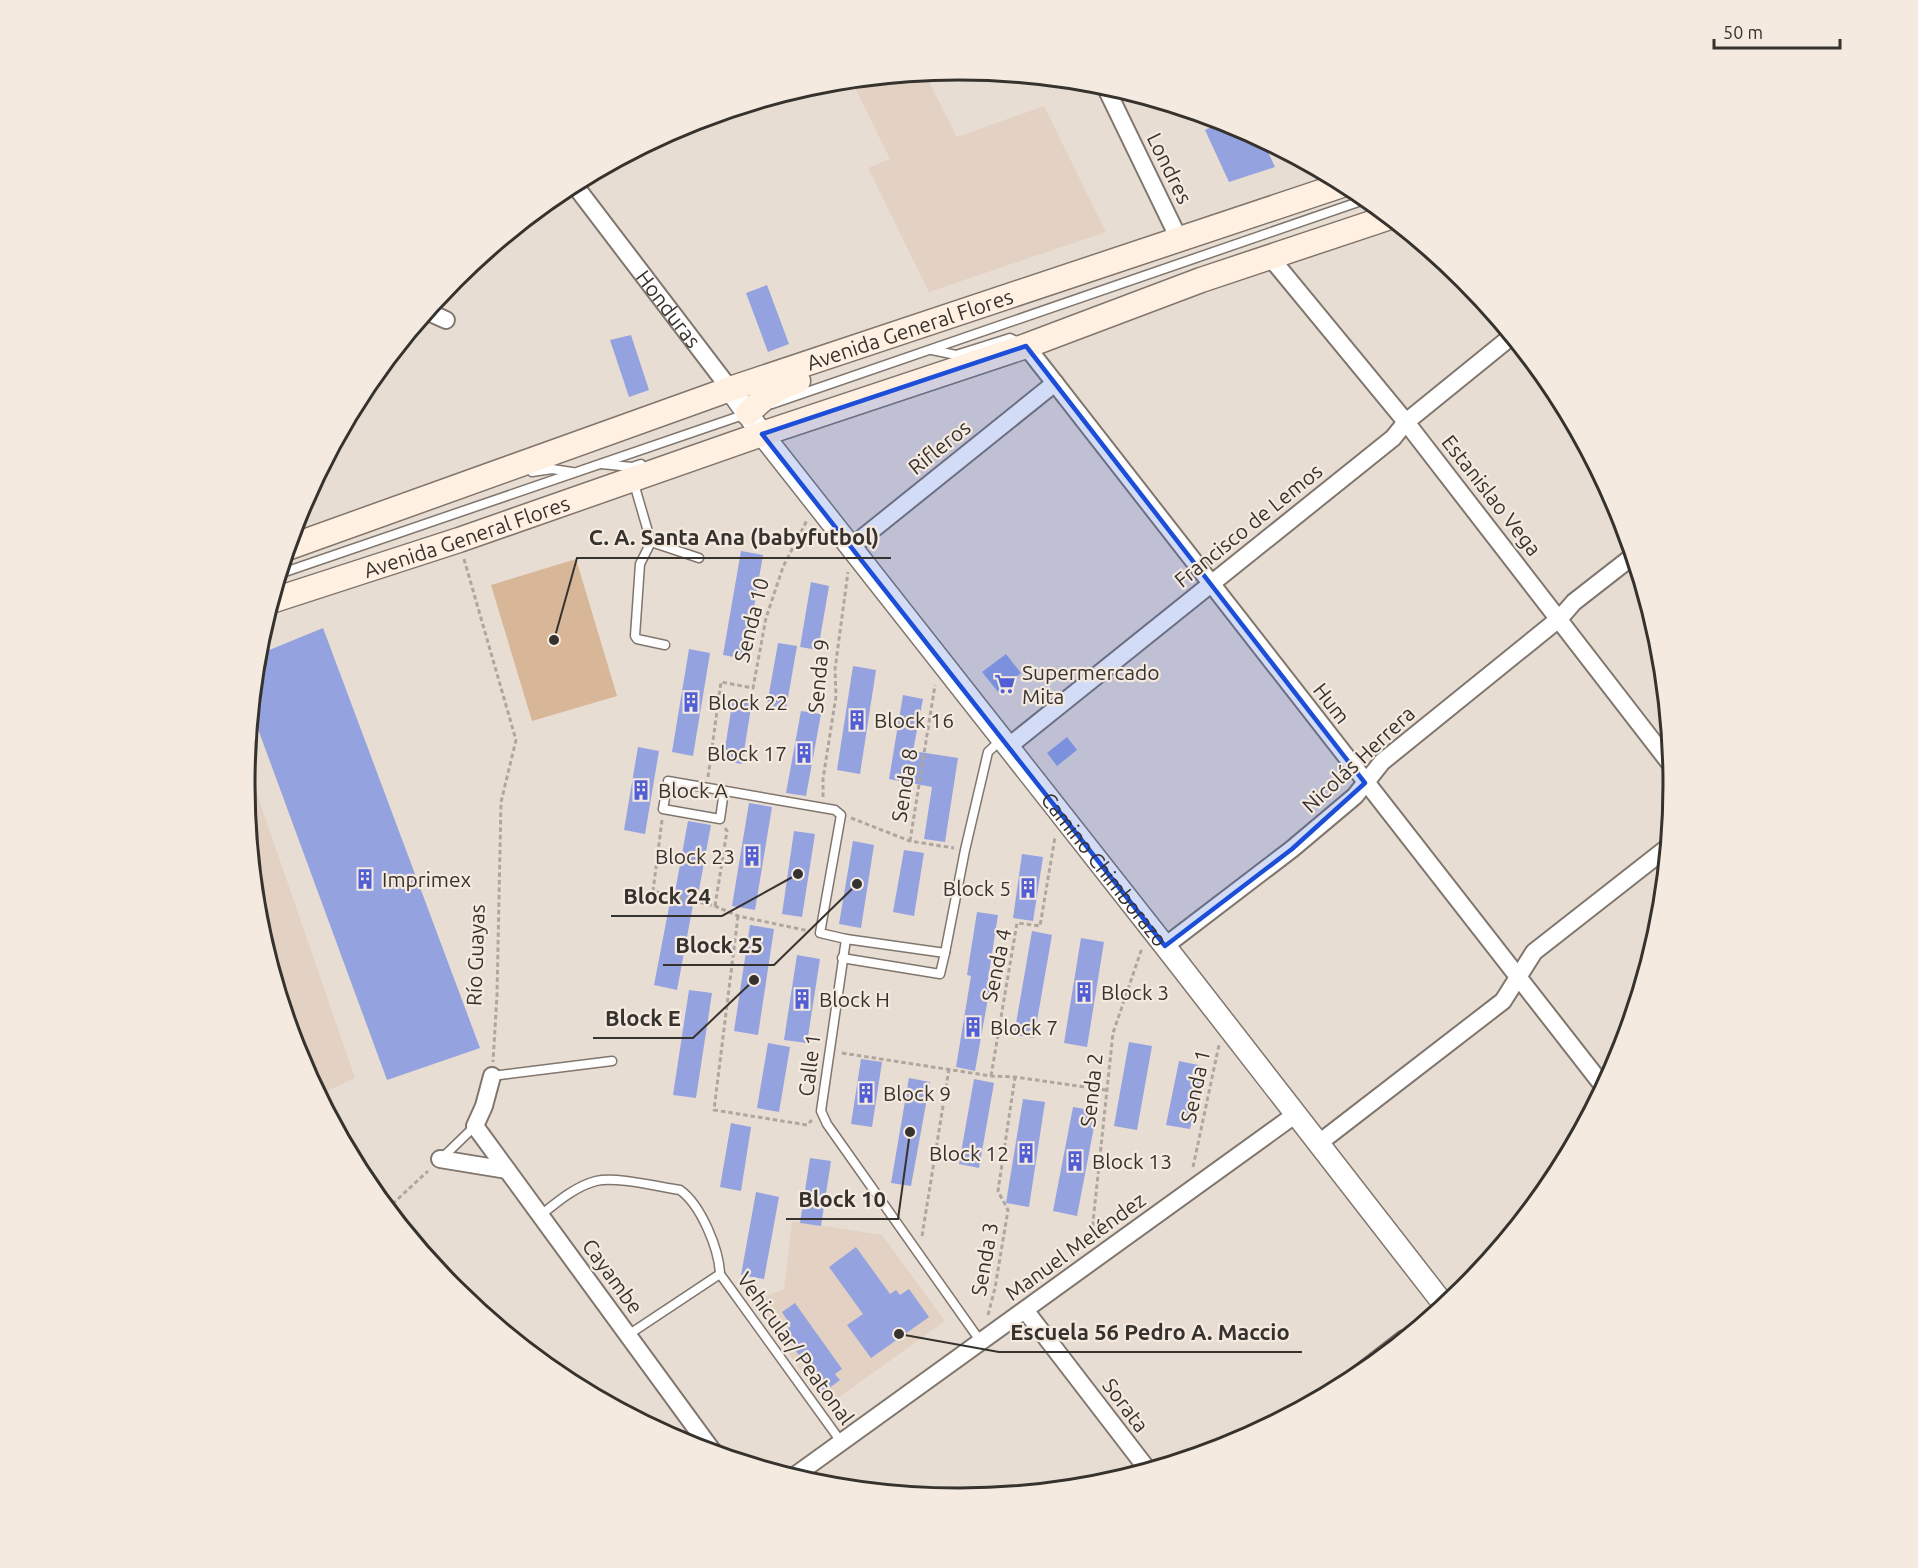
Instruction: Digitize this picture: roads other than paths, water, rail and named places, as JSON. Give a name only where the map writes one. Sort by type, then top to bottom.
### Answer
[{"type":"main road","name":"Avenida General Flores","points":[[297,545],[487,481],[730,389],[1333,188]]},
{"type":"main road","name":"Avenida General Flores","points":[[280,599],[1026,346],[1270,257],[1381,220]]},
{"type":"main road","points":[[748,413],[775,390],[933,335],[948,327],[970,308]]},
{"type":"street","name":"Londres","points":[[1110,96],[1179,239]]},
{"type":"street","name":"Honduras","points":[[579,191],[762,434]]},
{"type":"street","name":"Estanislao Vega","points":[[1270,257],[1407,422],[1663,754]]},
{"type":"street","points":[[433,315],[446,320]]},
{"type":"street","name":"Francisco de Lemos","points":[[1006,742],[1211,585],[1393,438],[1407,422],[1506,341]]},
{"type":"street","name":"Hum","points":[[1026,346],[1598,1080]]},
{"type":"street","name":"Rifleros","points":[[851,547],[1055,383]]},
{"type":"street","name":"Camino Chimborazo","points":[[762,434],[1166,946],[1440,1299]]},
{"type":"street","name":"Nicolás Herrera","points":[[1166,946],[1293,849],[1355,796],[1382,762],[1560,618],[1574,602],[1627,561]]},
{"type":"street","points":[[1319,1143],[1503,1002],[1534,952],[1659,854]]},
{"type":"street","points":[[475,1126],[484,1106],[492,1076]]},
{"type":"street","name":"Manuel Meléndez","points":[[803,1470],[1296,1114]]},
{"type":"street","name":"Cayambe","points":[[475,1126],[705,1441]]},
{"type":"street","points":[[440,1160],[507,1170]]},
{"type":"street","name":"Sorata","points":[[1025,1310],[1143,1463]]},
{"type":"lane","name":"Avenida General Flores","points":[[288,571],[1356,202]]},
{"type":"lane","name":"Avenida General Flores","points":[[932,350],[956,356],[1010,338],[1026,346]]},
{"type":"lane","name":"Avenida General Flores","points":[[728,436],[762,434]]},
{"type":"lane","name":"Avenida General Flores","points":[[597,464],[632,467],[652,461]]},
{"type":"lane","name":"Avenida General Flores","points":[[522,476],[541,469],[572,472]]},
{"type":"lane","points":[[633,479],[651,542],[640,564],[635,636],[641,640],[665,645]]},
{"type":"lane","points":[[651,542],[699,558]]},
{"type":"lane","points":[[842,958],[940,974],[964,850],[988,752],[1006,742]]},
{"type":"lane","points":[[724,791],[720,819],[663,809],[669,781],[835,810],[841,815],[820,933],[846,939],[945,953]]},
{"type":"lane","name":"Calle 1","points":[[846,939],[821,1110],[827,1124],[981,1342]]},
{"type":"lane","points":[[492,1076],[612,1061]]},
{"type":"lane","points":[[440,1160],[475,1126]]},
{"type":"lane","name":"Vehicular/ Peatonal","points":[[541,1215],[576,1189],[597,1181],[614,1180],[680,1190],[687,1196],[703,1221],[719,1258],[720,1274],[843,1443]]},
{"type":"lane","name":"Vehicular/ Peatonal","points":[[628,1335],[720,1274]]},
{"type":"place","name":"C. A. Santa Ana (babyfutbol)","points":[[554,640]]},
{"type":"place","name":"Supermercado Mita","points":[[1005,684]]},
{"type":"place","name":"Block 22","points":[[691,702]]},
{"type":"place","name":"Block 16","points":[[857,720]]},
{"type":"place","name":"Block 17","points":[[804,753]]},
{"type":"place","name":"Block A","points":[[641,790]]},
{"type":"place","name":"Block 23","points":[[752,856]]},
{"type":"place","name":"Block 24","points":[[798,874]]},
{"type":"place","name":"Imprimex","points":[[365,879]]},
{"type":"place","name":"Block 25","points":[[857,884]]},
{"type":"place","name":"Block 5","points":[[1028,888]]},
{"type":"place","name":"Block E","points":[[754,980]]},
{"type":"place","name":"Block 3","points":[[1084,992]]},
{"type":"place","name":"Block H","points":[[802,999]]},
{"type":"place","name":"Block 7","points":[[973,1027]]},
{"type":"place","name":"Block 9","points":[[866,1093]]},
{"type":"place","name":"Block 10","points":[[910,1132]]},
{"type":"place","name":"Block 12","points":[[1026,1153]]},
{"type":"place","name":"Block 13","points":[[1075,1161]]},
{"type":"place","name":"Escuela 56 Pedro A. Maccio","points":[[899,1334]]}]
